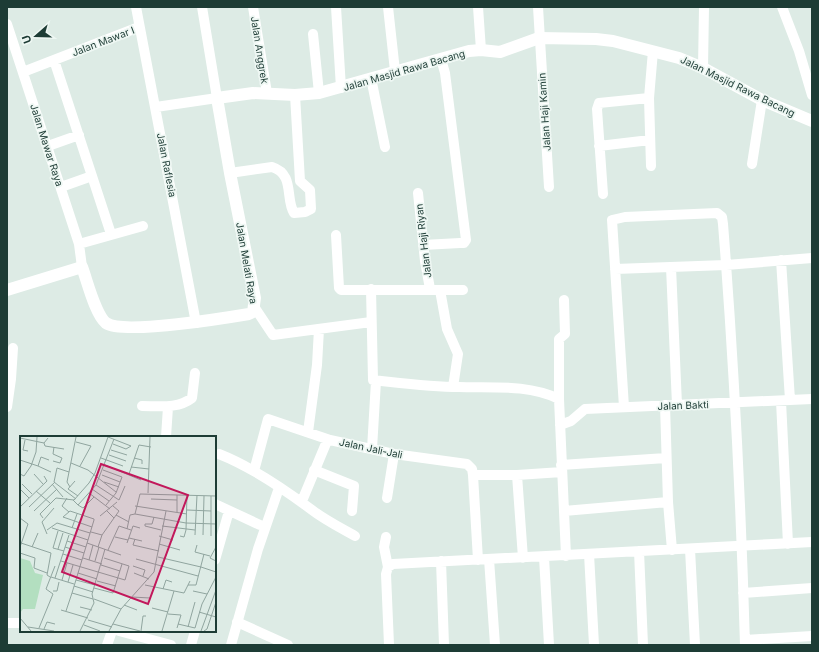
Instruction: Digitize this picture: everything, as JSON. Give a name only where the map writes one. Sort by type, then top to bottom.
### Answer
[{"type":"street","name":"Jalan Raflesia","points":[[136,7],[196,323]]},
{"type":"street","name":"Jalan Melati Raya","points":[[82,267],[100,314],[107,324],[113,326],[145,327],[196,323],[249,314],[255,308],[255,298],[230,173],[202,7]]},
{"type":"street","name":"Jalan Anggrek","points":[[253,7],[267,93]]},
{"type":"street","points":[[336,7],[342,88]]},
{"type":"street","points":[[388,7],[395,71]]},
{"type":"street","points":[[478,7],[481,50]]},
{"type":"street","name":"Jalan Haji Kamin","points":[[538,7],[549,187]]},
{"type":"street","points":[[703,68],[704,7]]},
{"type":"street","points":[[782,7],[799,51],[812,95]]},
{"type":"street","name":"Jalan Mawar Raya","points":[[7,24],[79,244],[82,267]]},
{"type":"street","name":"Jalan Mawar I","points":[[22,72],[139,27]]},
{"type":"street","points":[[313,34],[319,93]]},
{"type":"street","name":"Jalan Masjid Rawa Bacang","points":[[217,98],[267,93],[295,95],[319,93],[342,88],[371,78],[441,59],[481,50],[500,52],[539,38],[596,38],[679,58],[703,68],[762,100],[812,121]]},
{"type":"street","points":[[651,166],[649,98],[653,51]]},
{"type":"street","points":[[423,245],[460,244],[464,243],[466,240],[445,74],[441,59]]},
{"type":"street","points":[[54,60],[111,234]]},
{"type":"street","points":[[371,78],[385,147]]},
{"type":"street","points":[[230,173],[272,167],[277,168],[286,181],[293,212],[296,214],[311,209],[311,196],[308,188],[302,185],[300,181],[295,95]]},
{"type":"street","points":[[156,107],[217,98]]},
{"type":"street","points":[[603,194],[597,109],[599,103],[649,98]]},
{"type":"street","points":[[752,164],[762,100]]},
{"type":"street","points":[[48,146],[79,135]]},
{"type":"street","points":[[599,146],[650,140]]},
{"type":"street","points":[[61,187],[92,176]]},
{"type":"street","name":"Jalan Haji Riyan","points":[[418,193],[423,245],[447,329],[458,354],[453,387]]},
{"type":"street","points":[[624,407],[612,220],[625,217],[714,212],[722,217],[726,265],[735,402],[745,643],[812,636]]},
{"type":"street","points":[[79,244],[143,226]]},
{"type":"street","points":[[336,235],[339,288],[341,290],[463,290]]},
{"type":"street","points":[[614,269],[726,265],[812,258]]},
{"type":"street","points":[[780,260],[786,400],[788,544]]},
{"type":"street","points":[[7,290],[82,267]]},
{"type":"street","points":[[670,267],[677,405]]},
{"type":"street","points":[[371,289],[373,380],[376,381],[372,449]]},
{"type":"street","points":[[564,300],[565,334],[559,339],[559,399],[566,556]]},
{"type":"street","points":[[255,308],[273,335],[371,322]]},
{"type":"street","points":[[308,432],[318,360],[319,329]]},
{"type":"street","points":[[7,407],[13,348]]},
{"type":"street","points":[[142,406],[168,407],[186,403],[192,398],[195,373]]},
{"type":"street","points":[[376,381],[453,387],[511,388],[536,392],[559,399]]},
{"type":"street","name":"Jalan Bakti","points":[[560,425],[571,421],[585,409],[812,399]]},
{"type":"street","points":[[665,405],[668,502],[672,550]]},
{"type":"street","points":[[166,436],[168,407]]},
{"type":"street","points":[[254,471],[268,419],[330,440]]},
{"type":"street","name":"Jalan Jali-Jali","points":[[302,501],[327,441],[330,440],[394,454],[467,464],[472,469],[473,475]]},
{"type":"street","points":[[219,454],[254,471],[302,501],[312,511],[355,536]]},
{"type":"street","points":[[387,498],[394,454]]},
{"type":"street","points":[[478,560],[473,475],[517,475],[562,468],[666,458]]},
{"type":"street","points":[[314,470],[354,486],[352,511]]},
{"type":"street","points":[[517,475],[523,558]]},
{"type":"street","points":[[231,645],[258,549],[279,488]]},
{"type":"street","points":[[564,511],[668,502]]},
{"type":"street","points":[[216,504],[260,525]]},
{"type":"street","points":[[216,556],[229,511]]},
{"type":"street","points":[[386,536],[384,547],[388,566],[386,574],[389,645]]},
{"type":"street","points":[[388,566],[394,564],[812,542]]},
{"type":"street","points":[[690,549],[695,645]]},
{"type":"street","points":[[639,552],[643,645]]},
{"type":"street","points":[[589,554],[594,645]]},
{"type":"street","points":[[544,557],[549,645]]},
{"type":"street","points":[[489,560],[495,645]]},
{"type":"street","points":[[441,562],[444,645]]},
{"type":"street","points":[[744,593],[812,588]]},
{"type":"street","points":[[237,622],[288,645]]},
{"type":"street","points":[[7,623],[20,623]]},
{"type":"street","points":[[107,645],[112,632]]},
{"type":"street","points":[[128,632],[153,635],[171,645]]},
{"type":"street","points":[[191,645],[195,632]]}]
